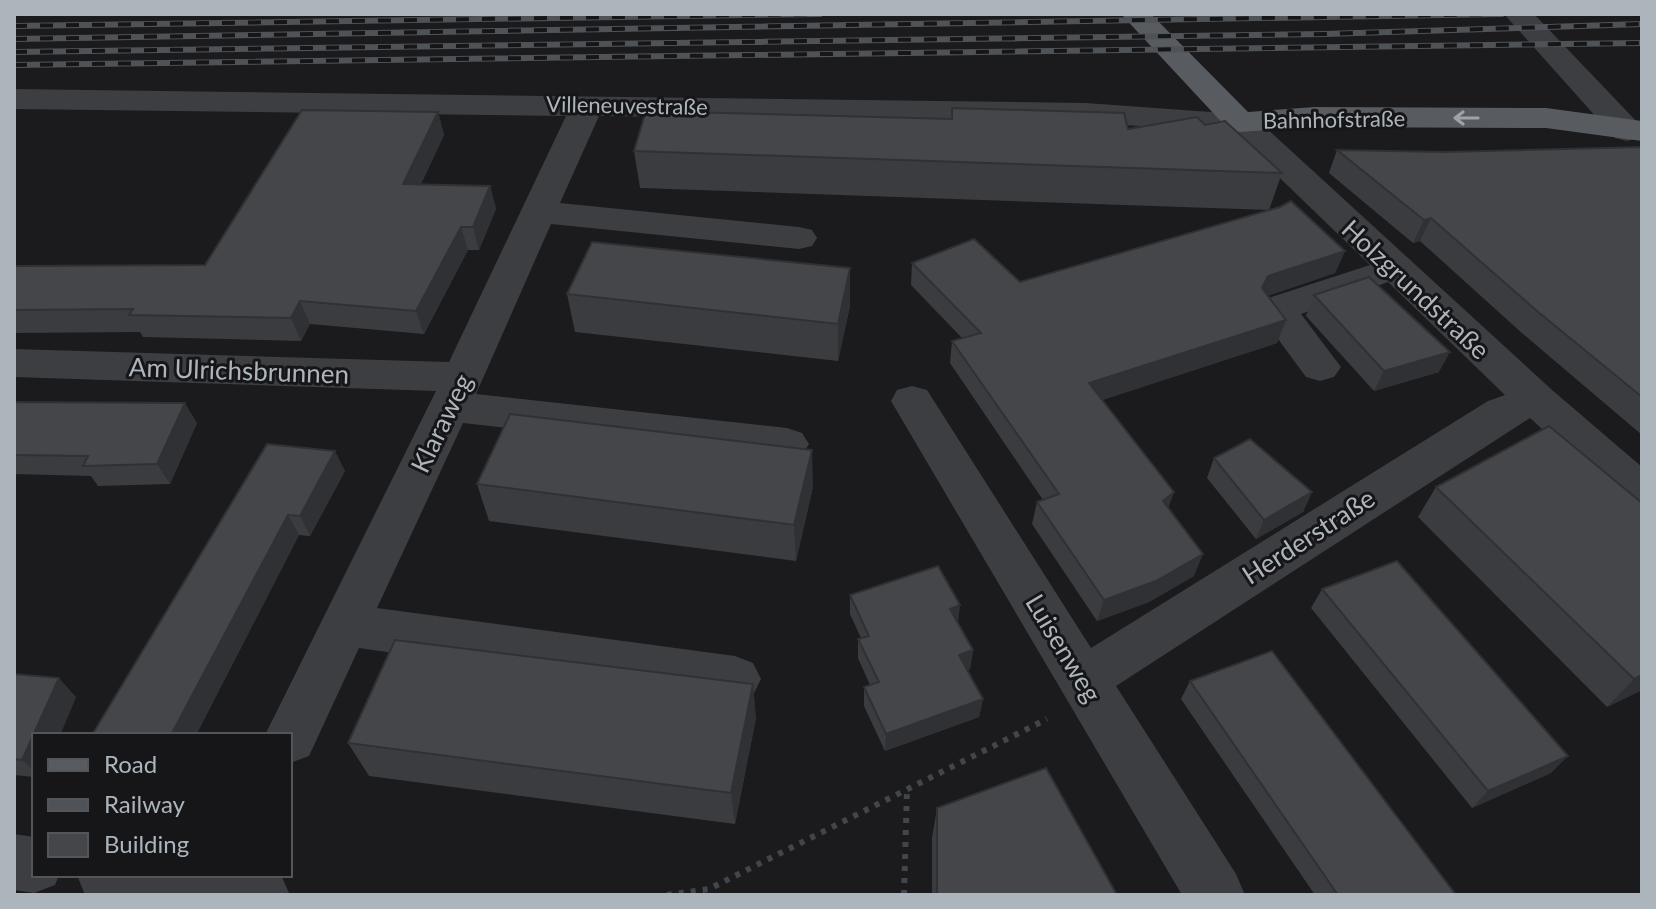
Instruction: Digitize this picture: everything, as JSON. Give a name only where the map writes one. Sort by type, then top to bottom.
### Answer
[{"type":"main road","name":"Holzgrundstraße","points":[[1135,14],[1240,122]]},
{"type":"main road","name":"Bahnhofstraße","points":[[1240,122],[1314,142],[1562,139],[1634,131]]},
{"type":"street","name":"Bahnhofstraße","points":[[1518,14],[1634,131]]},
{"type":"street","points":[[1136,114],[1180,100],[1197,77]]},
{"type":"street","name":"Villeneuvestraße","points":[[14,99],[588,104],[1136,114],[1240,122]]},
{"type":"street","name":"Klaraweg","points":[[292,735],[456,392],[588,104]]},
{"type":"street","name":"Holzgrundstraße","points":[[1240,122],[1536,400],[1642,493]]},
{"type":"street","points":[[539,212],[799,238]]},
{"type":"street","points":[[1320,367],[1276,309],[1397,269]]},
{"type":"street","name":"Am Ulrichsbrunnen","points":[[14,363],[456,392],[787,444]]},
{"type":"street","name":"Herderstraße","points":[[1083,680],[1503,412],[1536,400]]},
{"type":"street","name":"Luisenweg","points":[[912,401],[1215,895]]},
{"type":"street","points":[[345,625],[735,679]]},
{"type":"street","points":[[127,877],[234,887]]},
{"type":"path","points":[[667,895],[709,889],[1049,718],[1083,680]]},
{"type":"path","points":[[904,895],[907,790]]},
{"type":"building","points":[[952,108],[1124,113],[1128,129],[1197,117],[1205,125],[1225,121],[1282,173],[634,151],[646,111],[952,119]]},
{"type":"building","points":[[302,110],[438,112],[403,184],[490,186],[473,227],[461,227],[416,311],[300,301],[291,318],[129,315],[133,309],[14,310],[14,266],[205,265]]},
{"type":"building","points":[[1642,147],[1642,397],[1431,218],[1424,220],[1337,150],[1444,152]]},
{"type":"building","points":[[1291,201],[1345,251],[1268,276],[1262,288],[1286,320],[1089,383],[1174,492],[1163,501],[1203,554],[1156,581],[1104,600],[1037,502],[1059,494],[952,341],[981,333],[912,263],[974,239],[1020,282],[1280,207]]},
{"type":"building","points":[[592,242],[850,268],[838,324],[567,294]]},
{"type":"building","points":[[1369,277],[1450,352],[1384,371],[1314,295]]},
{"type":"building","points":[[14,402],[185,403],[157,464],[83,466],[88,456],[14,455]]},
{"type":"building","points":[[510,414],[812,450],[794,525],[477,484]]},
{"type":"building","points":[[1549,426],[1642,503],[1642,675],[1634,679],[1436,487]]},
{"type":"building","points":[[1250,439],[1312,492],[1264,520],[1214,458]]},
{"type":"building","points":[[267,444],[335,451],[300,516],[288,515],[172,733],[93,733]]},
{"type":"building","points":[[1397,561],[1568,756],[1488,791],[1322,589]]},
{"type":"building","points":[[938,566],[960,605],[950,609],[973,650],[959,655],[983,699],[886,734],[864,687],[879,682],[858,639],[869,636],[850,595]]},
{"type":"building","points":[[395,640],[753,684],[731,793],[348,743]]},
{"type":"building","points":[[1272,651],[1456,895],[1338,895],[1190,681]]},
{"type":"building","points":[[14,674],[59,678],[22,760],[14,759]]},
{"type":"building","points":[[1046,768],[1117,895],[937,895],[937,808]]},
{"type":"railway","points":[[14,26],[820,14]]},
{"type":"railway","points":[[14,39],[1502,14]]},
{"type":"railway","points":[[14,52],[1325,34],[1642,24]]},
{"type":"railway","points":[[14,65],[1642,43]]}]
